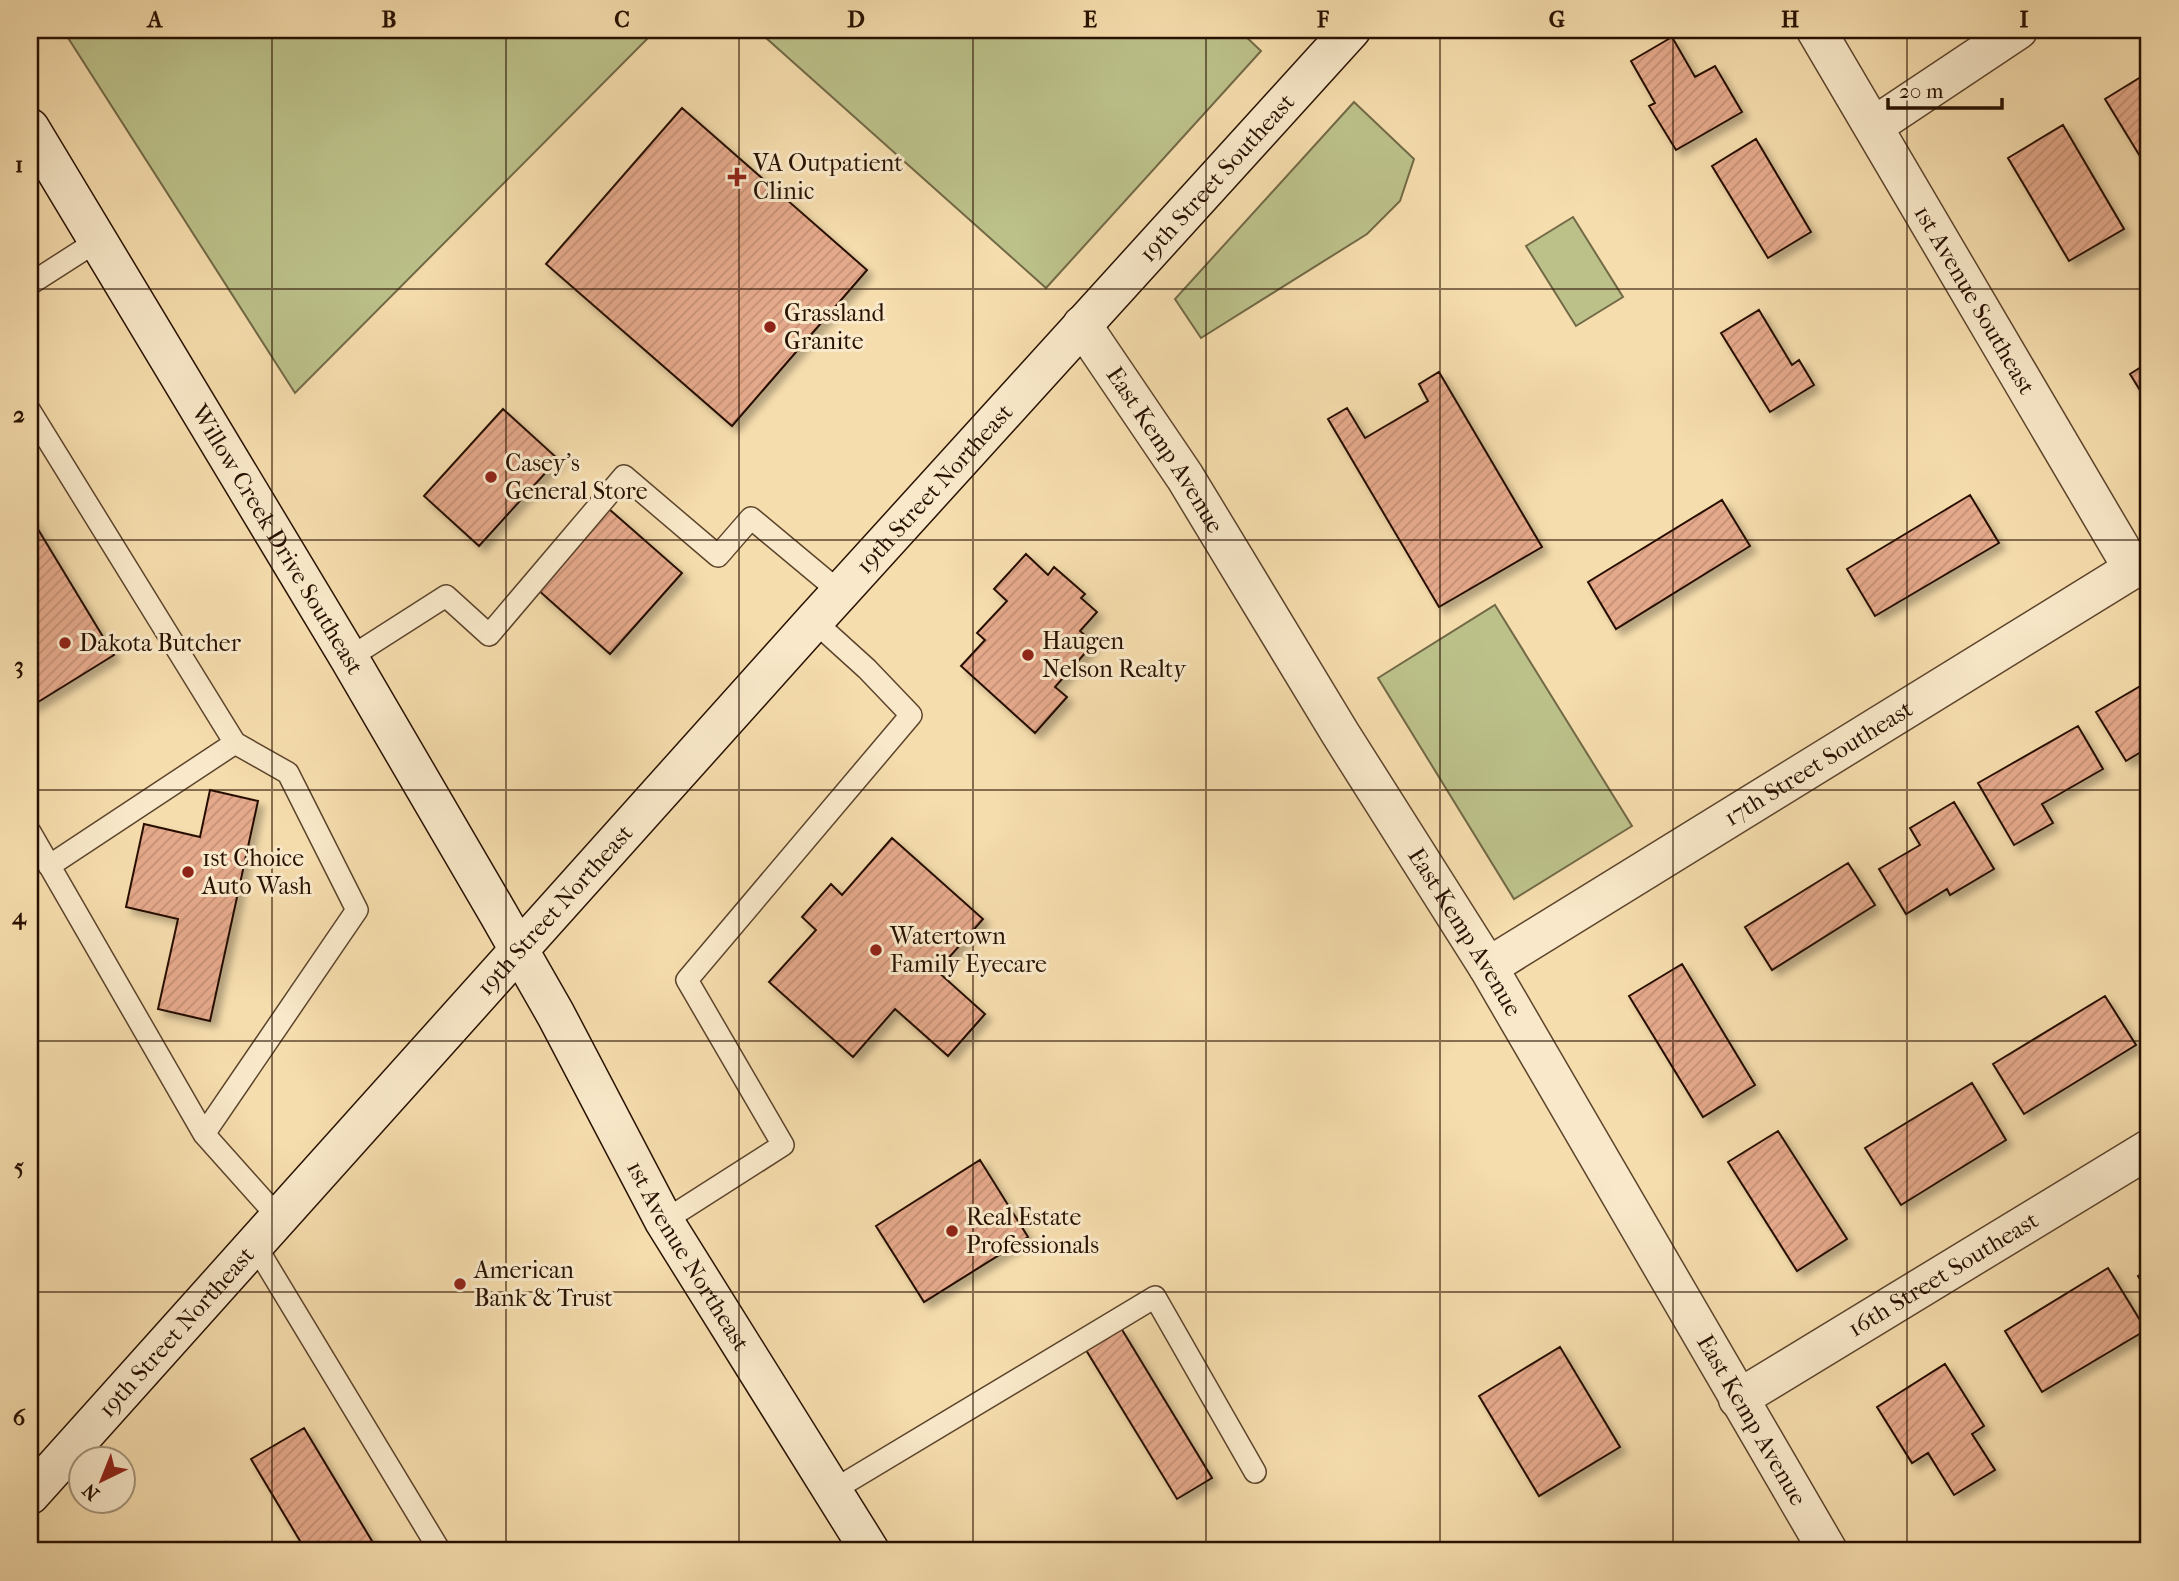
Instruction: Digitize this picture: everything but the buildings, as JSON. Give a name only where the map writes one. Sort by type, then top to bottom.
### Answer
[{"type":"main road","name":"19th Street Southeast","points":[[1082,325],[1351,30]]},
{"type":"main road","name":"1st Avenue Southeast","points":[[1816,30],[2141,564]]},
{"type":"main road","points":[[1874,126],[2018,30]]},
{"type":"main road","name":"Willow Creek Drive Southeast","points":[[30,128],[349,658],[520,952]]},
{"type":"main road","name":"19th Street Northeast","points":[[30,1495],[1082,325]]},
{"type":"main road","name":"East Kemp Avenue","points":[[1082,325],[1185,477],[1340,733],[1488,967],[1828,1551]]},
{"type":"main road","name":"17th Street Southeast","points":[[1488,967],[2141,564]]},
{"type":"main road","name":"1st Avenue Northeast","points":[[520,952],[664,1221],[870,1551]]},
{"type":"main road","name":"16th Street Southeast","points":[[1738,1399],[2149,1149]]},
{"type":"lane","points":[[30,284],[97,241]]},
{"type":"lane","points":[[30,411],[235,743],[288,773],[357,910],[204,1134]]},
{"type":"lane","points":[[349,658],[446,596],[489,635],[624,476],[718,556],[751,518],[841,593]]},
{"type":"lane","points":[[664,1221],[783,1146],[687,980],[911,715],[867,669],[814,621]]},
{"type":"lane","points":[[49,866],[235,743]]},
{"type":"lane","points":[[30,832],[204,1134],[267,1231],[440,1551]]},
{"type":"lane","points":[[832,1491],[1155,1297],[1255,1472]]},
{"type":"green space","points":[[63,30],[656,30],[295,393]]},
{"type":"green space","points":[[757,30],[1239,30],[1261,51],[1046,288]]},
{"type":"green space","points":[[1354,102],[1414,159],[1400,201],[1367,234],[1201,338],[1175,299]]},
{"type":"green space","points":[[1573,217],[1623,297],[1576,326],[1526,246]]},
{"type":"green space","points":[[1495,605],[1632,826],[1514,899],[1378,678]]},
{"type":"place","name":"VA Outpatient Clinic","points":[[737,177]]},
{"type":"place","name":"Grassland Granite","points":[[770,327]]},
{"type":"place","name":"Casey's General Store","points":[[491,477]]},
{"type":"place","name":"Dakota Butcher","points":[[65,643]]},
{"type":"place","name":"Haugen Nelson Realty","points":[[1028,655]]},
{"type":"place","name":"1st Choice Auto Wash","points":[[188,872]]},
{"type":"place","name":"Watertown Family Eyecare","points":[[876,950]]},
{"type":"place","name":"Real Estate Professionals","points":[[952,1231]]},
{"type":"place","name":"American Bank & Trust","points":[[460,1284]]}]
